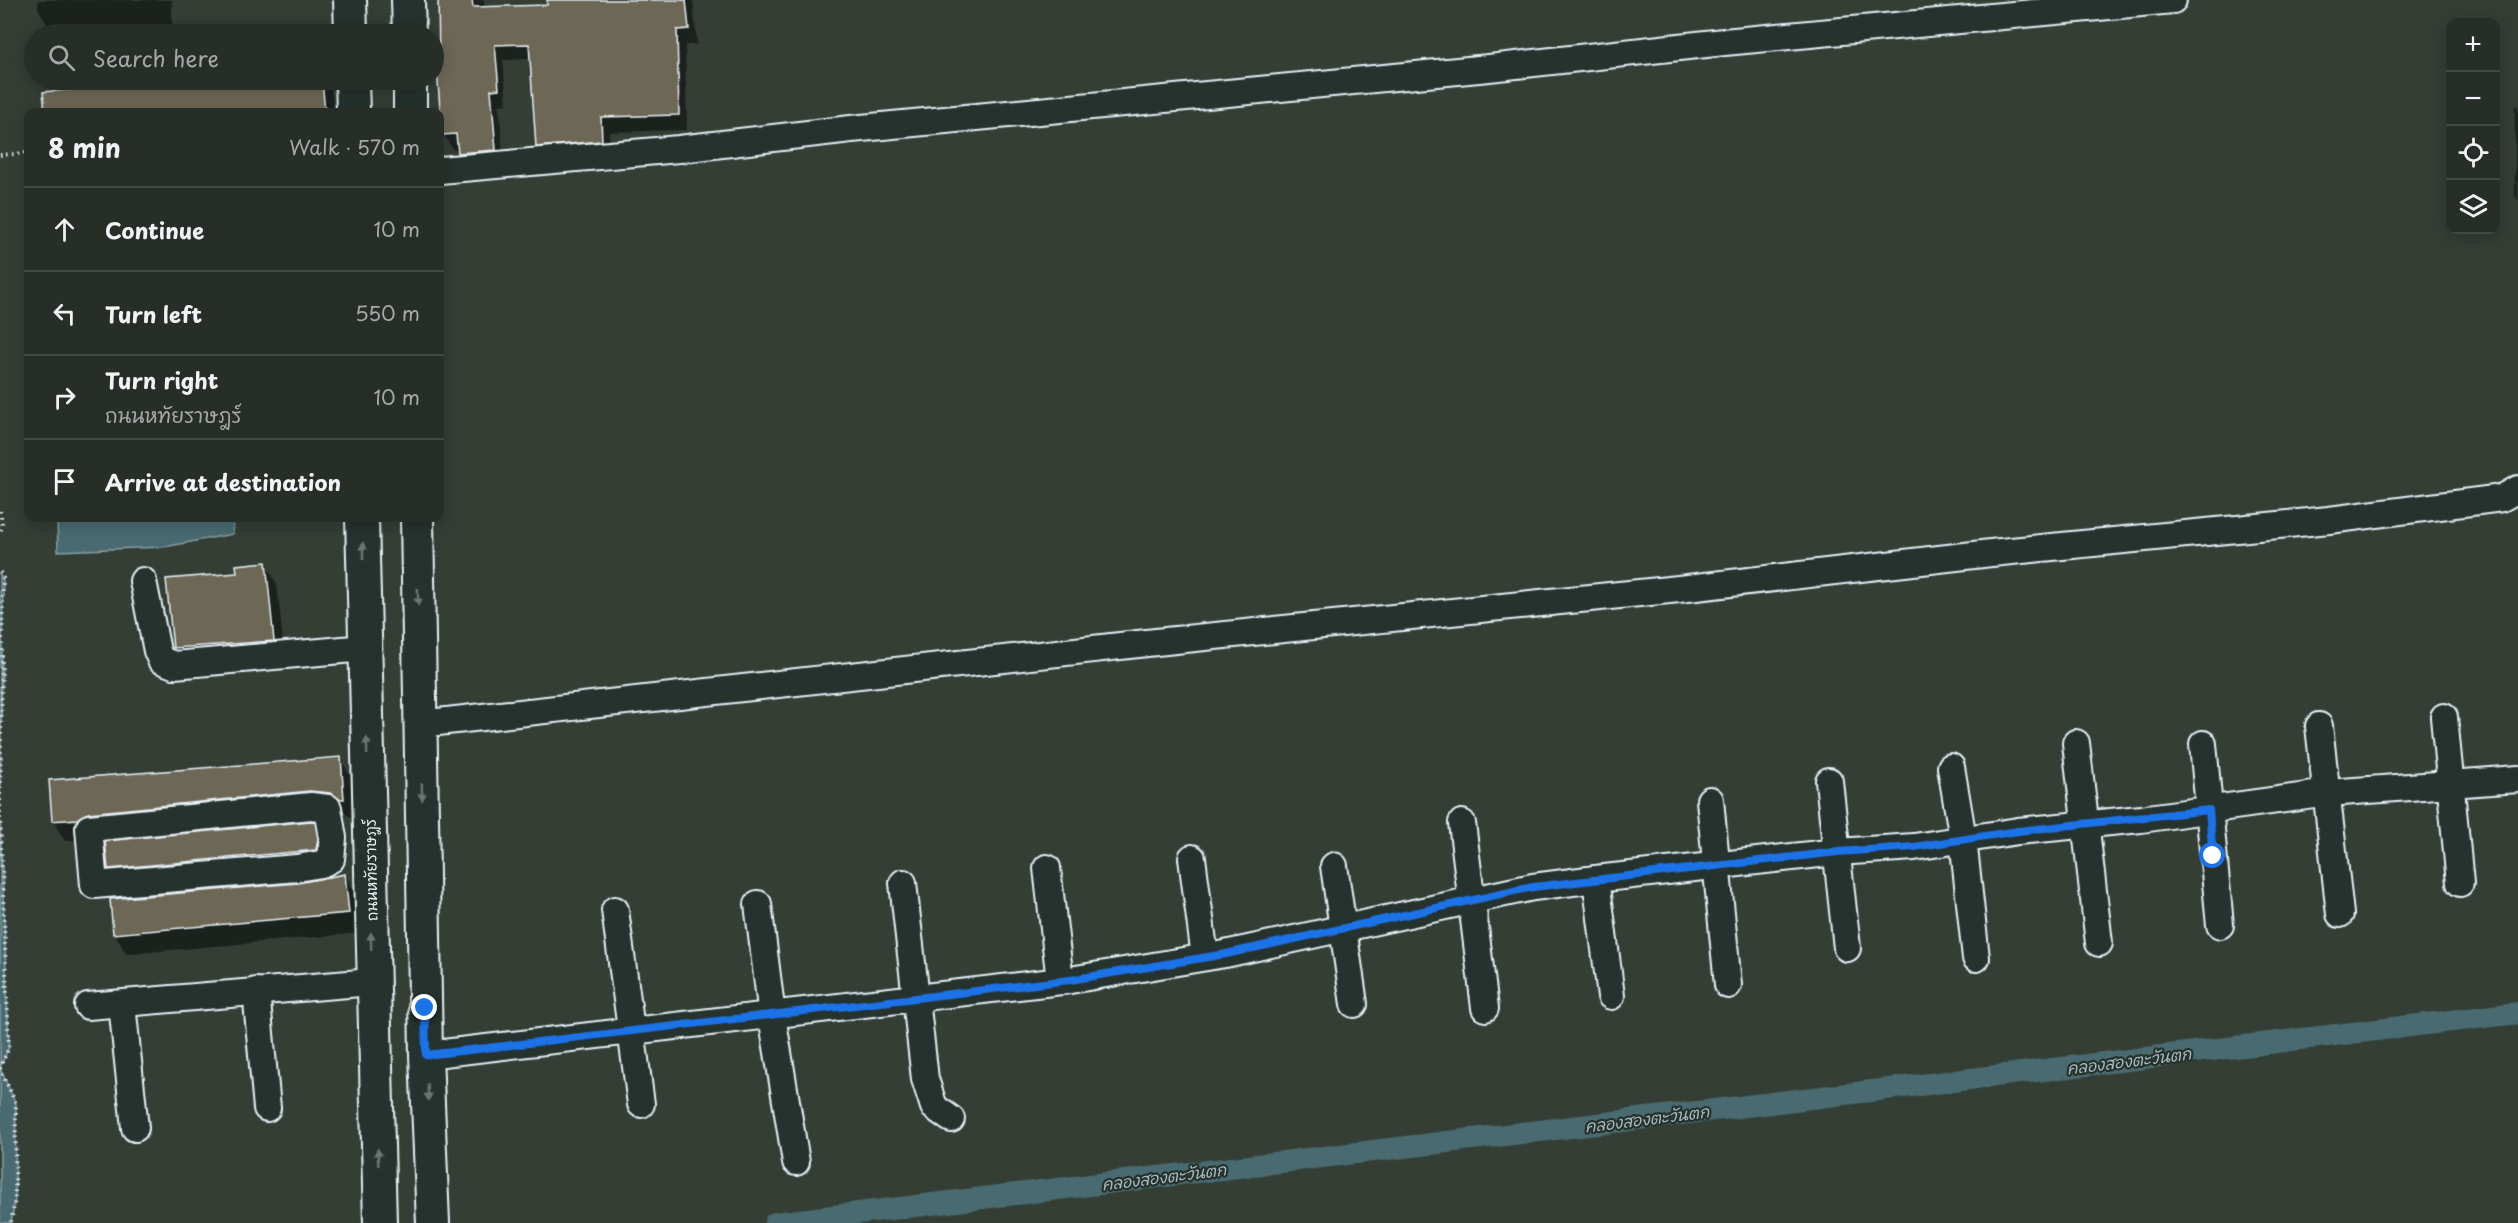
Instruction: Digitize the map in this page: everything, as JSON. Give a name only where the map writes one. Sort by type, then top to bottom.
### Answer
[{"type":"main road","points":[[350,0],[351,24]]},
{"type":"main road","points":[[408,0],[409,24]]},
{"type":"main road","points":[[352,90],[353,108]]},
{"type":"main road","points":[[410,90],[410,108]]},
{"type":"main road","name":"ถนนหทัยราษฎร์","points":[[362,522],[372,982],[380,1219]]},
{"type":"main road","points":[[417,522],[426,1055],[433,1217]]},
{"type":"street","points":[[444,170],[679,149],[851,129],[2116,2],[2173,0]]},
{"type":"street","points":[[420,724],[1144,644],[1679,589],[1990,553],[2329,520],[2502,498],[2518,489]]},
{"type":"street","points":[[143,581],[157,651],[161,660],[174,665],[365,648]]},
{"type":"street","points":[[2444,717],[2460,883]]},
{"type":"street","points":[[2319,726],[2340,914]]},
{"type":"street","points":[[2076,743],[2099,943]]},
{"type":"street","points":[[2203,744],[2220,925]]},
{"type":"street","points":[[1951,767],[1963,839],[1976,958]]},
{"type":"street","points":[[426,1055],[1060,981],[1205,957],[1533,887],[1837,852],[1914,847],[2328,793],[2518,779]]},
{"type":"street","points":[[1829,781],[1847,948]]},
{"type":"street","points":[[1710,800],[1728,985]]},
{"type":"street","points":[[311,806],[328,808],[331,820],[331,859],[321,864],[94,885],[89,828],[311,806]]},
{"type":"street","points":[[331,820],[369,818]]},
{"type":"street","points":[[1462,823],[1485,1008]]},
{"type":"street","points":[[1192,858],[1205,957]]},
{"type":"street","points":[[1334,866],[1354,1004]]},
{"type":"street","points":[[1047,868],[1060,981]]},
{"type":"street","points":[[1596,879],[1611,996]]},
{"type":"street","points":[[903,883],[925,1079],[934,1107],[951,1119]]},
{"type":"street","points":[[758,904],[772,1016],[796,1162]]},
{"type":"street","points":[[615,910],[641,1104]]},
{"type":"street","points":[[88,1006],[372,982]]},
{"type":"street","points":[[256,991],[267,1108]]},
{"type":"street","points":[[122,1004],[135,1128]]},
{"type":"path","points":[[0,155],[24,153]]},
{"type":"path","points":[[0,511],[2,525],[0,533]]},
{"type":"path","points":[[0,572],[3,578],[0,817],[9,1047],[0,1068],[16,1104],[15,1199],[11,1223]]},
{"type":"water","points":[[57,522],[233,522],[233,534],[164,547],[58,551]]},
{"type":"water","points":[[0,575],[3,578],[0,817]]},
{"type":"water","points":[[0,817],[9,1047],[0,1068]]},
{"type":"water","points":[[0,1068],[16,1104],[15,1199],[11,1223],[0,1223]]},
{"type":"building","points":[[438,0],[472,0],[473,7],[547,5],[547,0],[686,0],[689,29],[677,30],[679,115],[601,117],[602,141],[536,147],[529,44],[495,45],[499,89],[491,90],[496,150],[458,153],[456,134],[444,135],[444,108],[440,108],[439,90],[444,90],[444,24],[438,24]]},
{"type":"building","points":[[65,90],[323,90],[325,108],[45,108],[43,92]]},
{"type":"building","points":[[266,562],[274,641],[173,648],[166,579],[237,573],[236,565]]},
{"type":"building","points":[[341,757],[344,799],[339,799],[330,793],[310,791],[88,813],[77,819],[52,821],[49,780]]},
{"type":"building","points":[[315,822],[318,839],[316,850],[108,869],[105,841]]},
{"type":"building","points":[[345,874],[349,913],[113,934],[110,899],[298,883]]},
{"type":"waterway","name":"คลองสองตะวันตก","points":[[775,1223],[2518,1013]]},
{"type":"route","points":[[425,1008],[426,1055],[1070,980],[1226,954],[1533,887],[1837,852],[1914,847],[2018,831],[2209,810],[2213,856]]}]
